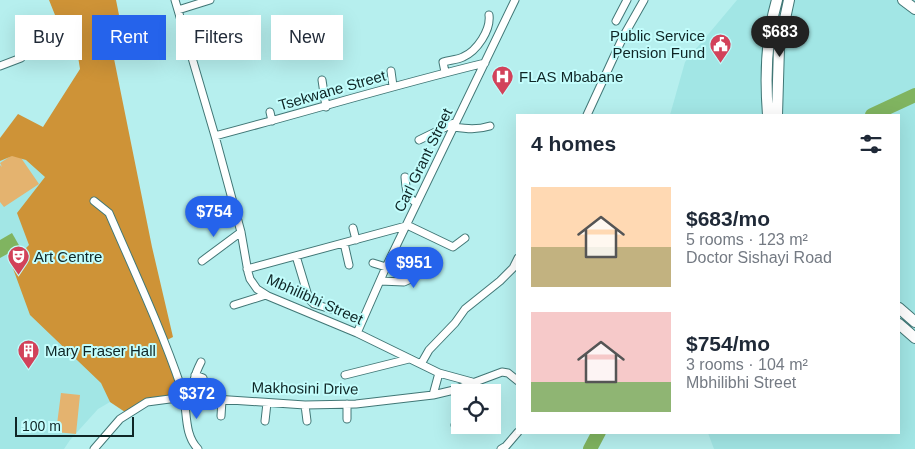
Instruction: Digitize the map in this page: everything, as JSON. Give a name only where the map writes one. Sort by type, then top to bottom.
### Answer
[{"type":"main road","points":[[768,114],[766,96],[768,46],[777,0]]},
{"type":"main road","points":[[777,114],[779,47],[789,0]]},
{"type":"main road","points":[[902,0],[915,9]]},
{"type":"main road","points":[[900,309],[915,322]]},
{"type":"main road","points":[[900,325],[915,338]]},
{"type":"street","name":"Mbhilibhi Street","points":[[175,0],[215,136],[240,232],[247,269],[250,279],[257,289],[266,295],[357,333],[439,373],[472,382]]},
{"type":"street","points":[[178,10],[210,0]]},
{"type":"street","name":"Carl Grant Street","points":[[357,333],[386,268],[515,0]]},
{"type":"street","points":[[616,21],[627,0]]},
{"type":"street","points":[[587,114],[623,37],[644,0]]},
{"type":"street","points":[[446,72],[443,62],[463,57],[476,46],[490,22],[489,15]]},
{"type":"street","points":[[0,66],[16,60]]},
{"type":"street","name":"Tsekwane Street","points":[[215,136],[326,107],[393,86],[485,63]]},
{"type":"street","points":[[391,71],[393,86]]},
{"type":"street","points":[[322,80],[326,107]]},
{"type":"street","points":[[270,112],[272,121]]},
{"type":"street","points":[[419,140],[455,124],[467,130],[482,129],[490,126]]},
{"type":"street","points":[[405,177],[406,192],[410,200],[417,203]]},
{"type":"street","points":[[94,201],[109,213],[165,341],[185,397],[187,430],[192,443],[198,449]]},
{"type":"street","points":[[247,269],[407,225],[453,247],[465,238]]},
{"type":"street","points":[[353,228],[356,240]]},
{"type":"street","points":[[202,262],[240,232]]},
{"type":"street","points":[[344,243],[349,265]]},
{"type":"street","points":[[296,256],[309,299],[314,304],[331,310]]},
{"type":"street","points":[[380,281],[404,282],[414,277],[435,260]]},
{"type":"street","points":[[421,364],[430,350],[465,309],[500,281],[513,268],[516,262]]},
{"type":"street","points":[[373,263],[386,268]]},
{"type":"street","points":[[234,305],[266,295]]},
{"type":"street","points":[[345,375],[409,359]]},
{"type":"street","points":[[194,398],[195,375],[201,362]]},
{"type":"street","name":"Makhosini Drive","points":[[469,384],[502,372],[508,373],[516,379]]},
{"type":"street","points":[[433,395],[439,373]]},
{"type":"street","points":[[195,375],[203,378]]},
{"type":"street","name":"Makhosini Drive","points":[[94,449],[120,419],[147,402],[185,397],[305,405],[347,404],[451,391]]},
{"type":"street","points":[[221,416],[222,400]]},
{"type":"street","points":[[265,421],[267,403]]},
{"type":"street","points":[[347,404],[347,419]]},
{"type":"street","points":[[305,405],[307,420]]},
{"type":"street","points":[[501,449],[516,434]]},
{"type":"shaded area","points":[[49,0],[116,0],[119,15],[92,15],[92,60],[114,60],[152,247],[173,337],[165,341],[185,397],[147,402],[128,414],[110,402],[101,383],[30,315],[11,263],[29,245],[17,213],[45,177],[26,160],[12,156],[0,161],[0,138],[18,114],[43,127],[80,69],[79,60],[82,60],[82,15],[55,15]]},
{"type":"shaded area","points":[[737,0],[915,0],[915,449],[714,449],[708,434],[900,434],[900,114],[670,114],[685,62]]},
{"type":"shaded area","points":[[25,134],[45,177],[110,402],[98,409],[64,449],[0,449],[0,145]]},
{"type":"shaded area","points":[[17,152],[39,184],[4,207],[0,202],[0,165],[2,167],[0,163]]},
{"type":"shaded area","points":[[12,233],[20,247],[0,258],[0,240]]},
{"type":"shaded area","points":[[61,393],[80,395],[76,434],[56,432]]},
{"type":"waterway","points":[[874,114],[915,95]]},
{"type":"waterway","points":[[590,449],[598,434]]},
{"type":"place","name":"Public Service Pension Fund","points":[[721,63]]},
{"type":"place","name":"FLAS Mbabane","points":[[503,95]]},
{"type":"place","name":"Art Centre","points":[[18,275]]},
{"type":"place","name":"Mary Fraser Hall","points":[[29,369]]}]
